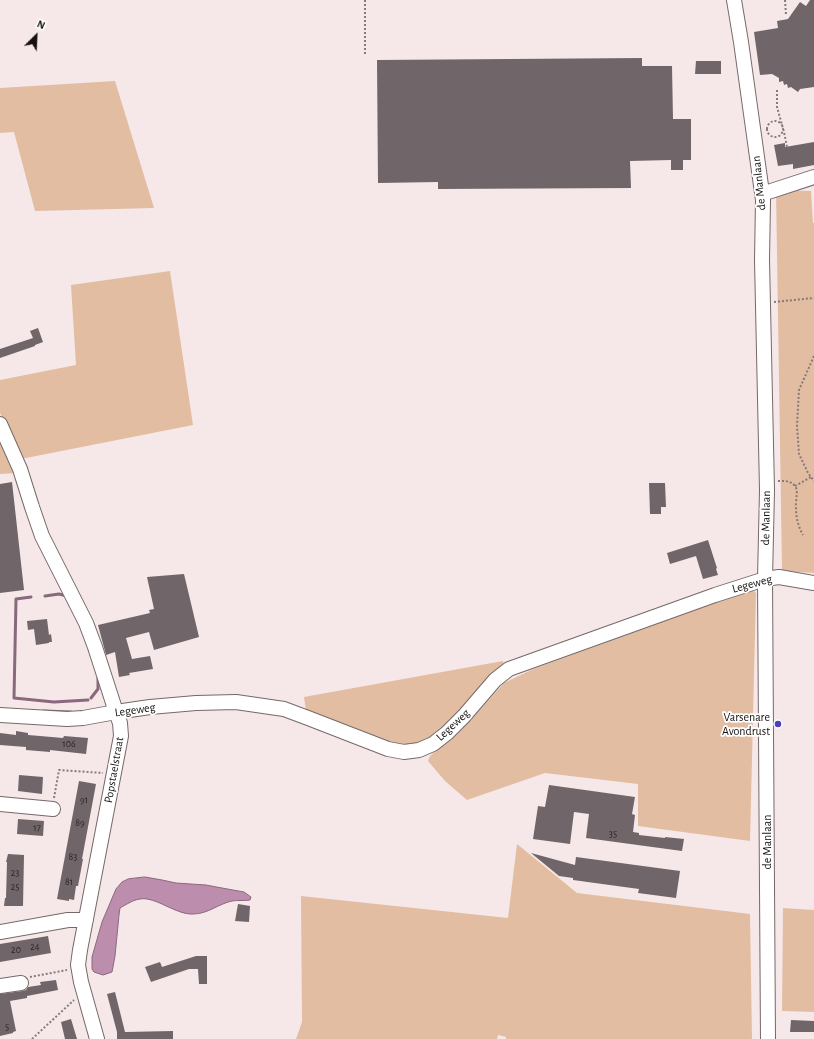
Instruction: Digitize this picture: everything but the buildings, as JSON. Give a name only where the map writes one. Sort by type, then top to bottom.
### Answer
[{"type":"street","name":"de Manlaan","points":[[734,0],[763,200],[762,302],[766,482],[765,579],[768,1039]]},
{"type":"street","points":[[762,194],[814,176]]},
{"type":"street","name":"Popstaelstraat","points":[[0,424],[20,469],[42,536],[86,623],[120,723],[121,736],[78,965],[97,1039]]},
{"type":"street","name":"Legeweg","points":[[0,715],[67,719],[196,702],[236,702],[284,709],[388,749],[404,752],[419,750],[433,744],[447,733],[495,680],[509,669],[715,595],[765,579],[779,577],[814,583]]},
{"type":"street","points":[[0,804],[52,809]]},
{"type":"street","points":[[0,932],[68,920],[86,920]]},
{"type":"street","points":[[0,986],[21,983]]},
{"type":"path","points":[[365,0],[365,54]]},
{"type":"path","points":[[785,0],[786,15]]},
{"type":"path","points":[[776,90],[777,107],[787,147]]},
{"type":"path","points":[[771,121],[779,122],[783,127],[779,136],[771,136],[767,132],[767,127],[771,121]]},
{"type":"path","points":[[762,302],[814,298]]},
{"type":"path","points":[[814,356],[799,390],[797,426],[799,454],[808,473],[814,481]]},
{"type":"path","points":[[795,486],[811,477]]},
{"type":"path","points":[[766,482],[789,481],[795,486],[797,489],[796,508],[798,527],[803,534]]},
{"type":"path","points":[[52,809],[60,770],[114,774]]},
{"type":"path","points":[[21,983],[24,978],[68,970],[73,973],[80,971]]},
{"type":"path","points":[[32,1039],[84,991]]},
{"type":"shaded area","points":[[115,81],[154,208],[35,211],[14,132],[0,133],[0,88]]},
{"type":"shaded area","points":[[776,190],[811,191],[814,223],[814,573],[782,571]]},
{"type":"shaded area","points":[[170,271],[193,425],[21,459],[0,413],[0,380],[76,365],[71,285]]},
{"type":"shaded area","points":[[0,440],[16,473],[0,474]]},
{"type":"shaded area","points":[[753,590],[756,593],[750,841],[638,826],[638,784],[545,773],[467,800],[445,781],[428,761],[430,756],[470,720],[504,683],[533,669],[746,591]]},
{"type":"shaded area","points":[[503,661],[504,665],[447,727],[430,741],[413,745],[396,745],[306,711],[304,697]]},
{"type":"shaded area","points":[[517,844],[577,893],[750,914],[752,1039],[506,1039],[506,1037],[498,1035],[497,1039],[296,1039],[302,1022],[301,896],[508,918]]},
{"type":"shaded area","points":[[145,877],[176,883],[206,885],[244,892],[251,897],[250,900],[232,901],[198,914],[186,914],[152,900],[146,899],[130,902],[120,908],[112,972],[103,975],[94,972],[92,969],[92,957],[102,922],[116,889],[122,882],[128,879]]},
{"type":"shaded area","points":[[783,908],[814,910],[814,1012],[782,1011]]},
{"type":"waterway","points":[[45,596],[59,594],[67,596]]},
{"type":"waterway","points":[[31,597],[16,599],[14,698],[54,702],[88,700]]},
{"type":"waterway","points":[[91,698],[98,689],[98,678]]},
{"type":"waterway","points":[[44,711],[71,712]]},
{"type":"place","name":"Varsenare Avondrust","points":[[778,724]]}]
